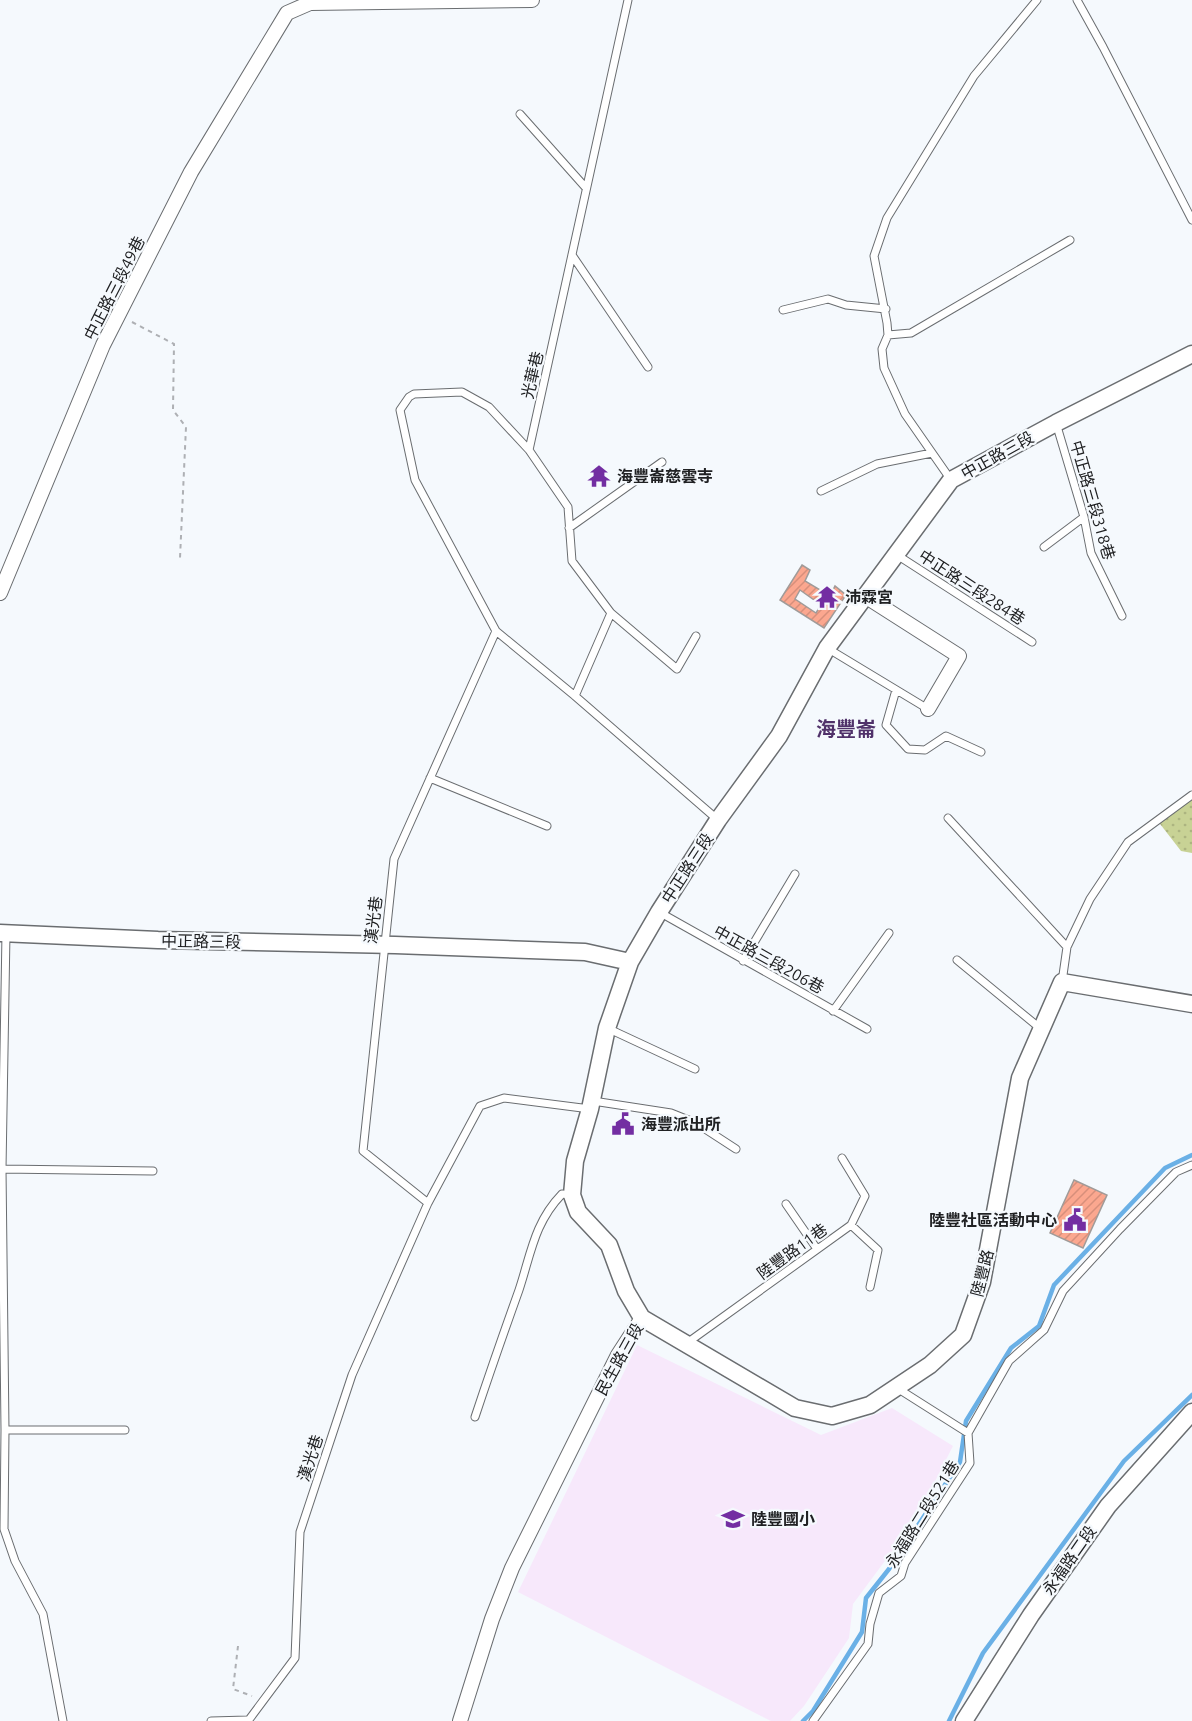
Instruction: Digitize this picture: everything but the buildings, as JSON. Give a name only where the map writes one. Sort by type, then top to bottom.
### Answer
[{"type":"street","name":"中正路三段49巷","points":[[0,593],[103,345],[191,172],[287,13],[310,3],[532,0]]},
{"type":"street","name":"中正路三段","points":[[3,933],[159,940],[585,952],[630,962],[718,820],[779,736],[827,648],[951,480],[1056,423],[1192,354]]},
{"type":"street","points":[[865,596],[959,656],[928,709]]},
{"type":"street","points":[[573,1195],[575,1161],[607,1028],[630,962]]},
{"type":"street","points":[[1062,982],[1192,1004]]},
{"type":"street","name":"陸豐路","points":[[642,1318],[795,1408],[832,1416],[870,1405],[930,1365],[963,1335],[982,1282],[1020,1078],[1062,982]]},
{"type":"street","name":"民生路三段","points":[[460,1721],[492,1619],[512,1568],[618,1355],[642,1318],[626,1292],[609,1245],[578,1212],[573,1195]]},
{"type":"street","name":"永福路二段","points":[[964,1721],[1031,1615],[1108,1506],[1192,1412]]},
{"type":"lane","name":"光華巷","points":[[529,450],[628,0]]},
{"type":"lane","points":[[951,480],[905,414],[884,368],[882,349],[888,335],[886,309],[874,256],[887,218],[974,76],[1037,0]]},
{"type":"lane","points":[[1077,0],[1192,220]]},
{"type":"lane","points":[[520,114],[586,188]]},
{"type":"lane","points":[[888,335],[911,333],[1070,240]]},
{"type":"lane","points":[[572,255],[648,367]]},
{"type":"lane","points":[[783,310],[828,299],[846,305],[886,309]]},
{"type":"lane","points":[[696,636],[677,669],[611,613],[572,561],[568,507],[529,450],[489,407],[462,392],[414,394],[409,397],[400,410],[415,480],[496,630],[718,820]]},
{"type":"lane","name":"中正路三段318巷","points":[[1056,423],[1084,517],[1091,553],[1122,616]]},
{"type":"lane","points":[[821,490],[877,464],[932,453]]},
{"type":"lane","points":[[569,528],[662,462]]},
{"type":"lane","points":[[1044,547],[1084,517]]},
{"type":"lane","name":"中正路三段284巷","points":[[897,555],[1032,642]]},
{"type":"lane","points":[[575,696],[611,613]]},
{"type":"lane","name":"漢光巷","points":[[428,1203],[363,1151],[383,945],[394,859],[496,630]]},
{"type":"lane","points":[[827,648],[928,709]]},
{"type":"lane","points":[[896,690],[886,725],[908,749],[925,750],[946,736],[981,752]]},
{"type":"lane","points":[[430,778],[547,826]]},
{"type":"lane","points":[[1062,982],[1067,947],[1090,899],[1128,842],[1192,795]]},
{"type":"lane","points":[[948,818],[1067,947]]},
{"type":"lane","points":[[743,961],[795,874]]},
{"type":"lane","name":"中正路三段206巷","points":[[659,912],[867,1029]]},
{"type":"lane","points":[[3,933],[4,1529],[15,1562],[43,1614],[63,1721]]},
{"type":"lane","points":[[833,1011],[889,933]]},
{"type":"lane","points":[[957,960],[1041,1029]]},
{"type":"lane","points":[[607,1028],[695,1069]]},
{"type":"lane","name":"漢光巷","points":[[247,1721],[295,1658],[300,1532],[352,1375],[428,1203],[480,1106],[504,1098],[671,1113],[696,1123],[736,1149]]},
{"type":"lane","name":"陸豐路11巷","points":[[687,1343],[851,1225],[865,1197],[842,1158]]},
{"type":"lane","points":[[897,1388],[968,1433],[1009,1361],[1044,1330],[1063,1291],[1176,1172],[1192,1165]]},
{"type":"lane","points":[[2,1169],[153,1171]]},
{"type":"lane","points":[[475,1417],[522,1281],[533,1240],[553,1204],[562,1194],[573,1195]]},
{"type":"lane","points":[[786,1204],[817,1249]]},
{"type":"lane","points":[[851,1225],[878,1250],[870,1287]]},
{"type":"lane","points":[[5,1430],[125,1430]]},
{"type":"lane","name":"永福路二段521巷","points":[[813,1721],[868,1644],[879,1593],[901,1576],[905,1563],[970,1462],[968,1433]]},
{"type":"lane","points":[[211,1721],[247,1721]]},
{"type":"path","points":[[118,315],[174,344],[173,410],[186,427],[180,558]]},
{"type":"path","points":[[238,1646],[233,1689],[248,1696],[266,1696]]},
{"type":"shaded area","name":"陸豐國小","points":[[637,1345],[821,1435],[892,1408],[953,1446],[929,1493],[893,1550],[853,1604],[849,1638],[804,1706],[790,1721],[771,1721],[518,1592]]},
{"type":"green space","points":[[1192,795],[1192,853],[1181,851],[1157,820]]},
{"type":"waterway","points":[[803,1721],[813,1711],[862,1632],[866,1598],[889,1569],[960,1462],[966,1421],[1011,1348],[1039,1326],[1054,1285],[1165,1168],[1192,1155]]},
{"type":"waterway","points":[[949,1721],[983,1653],[1124,1461],[1192,1395]]},
{"type":"place","name":"海豐崙慈雲寺","points":[[599,476]]},
{"type":"place","name":"沛霖宮","points":[[827,597]]},
{"type":"place","name":"海豐派出所","points":[[623,1124]]},
{"type":"place","name":"陸豐社區活動中心","points":[[1075,1220]]},
{"type":"place","name":"陸豐國小","points":[[733,1519]]},
{"type":"district","name":"海豐崙","points":[[846,729]]}]
